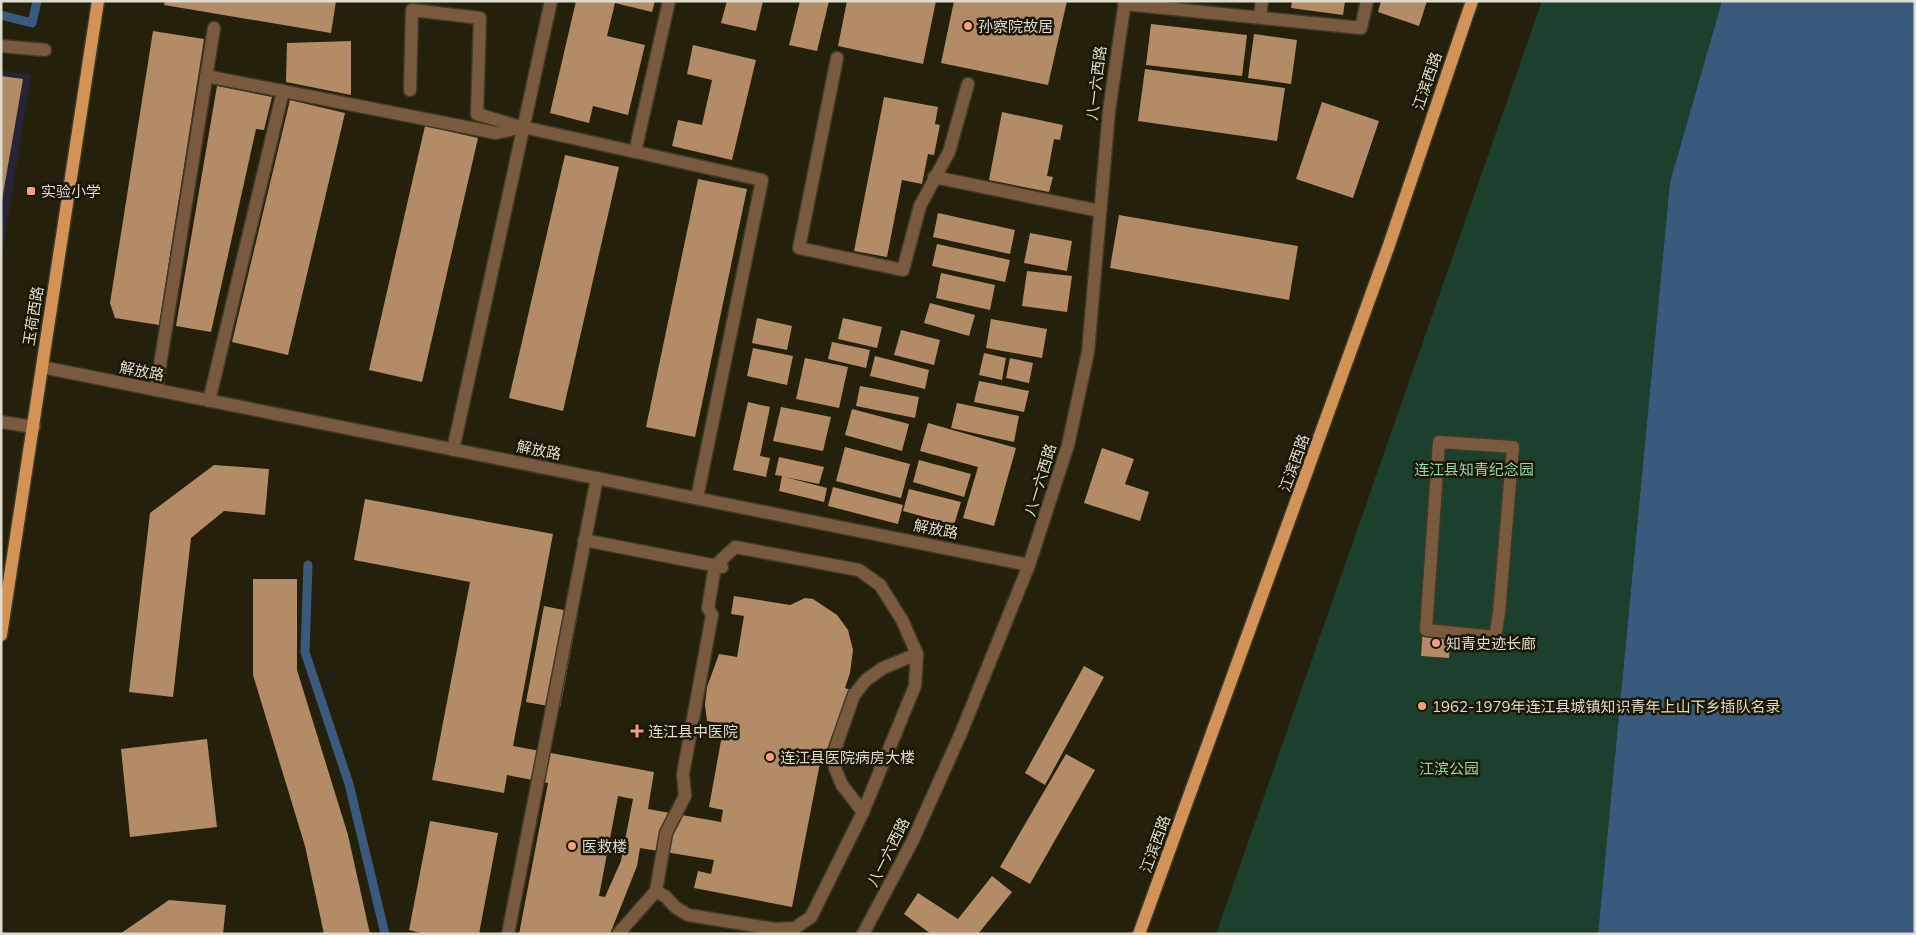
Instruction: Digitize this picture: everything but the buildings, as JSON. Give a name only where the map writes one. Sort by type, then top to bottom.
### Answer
[{"type":"main road","name":"玉荷西路","points":[[1,635],[98,1]]},
{"type":"main road","name":"江滨西路","points":[[1139,934],[1382,266],[1472,1]]},
{"type":"street","points":[[453,450],[551,1]]},
{"type":"street","points":[[634,152],[668,1]]},
{"type":"street","points":[[1260,17],[1262,1]]},
{"type":"street","points":[[1124,3],[1361,28],[1367,1]]},
{"type":"street","name":"八一六西路","points":[[863,934],[891,884],[938,787],[1029,565],[1068,445],[1088,352],[1108,111],[1124,3]]},
{"type":"street","points":[[410,90],[412,10],[480,18],[477,114],[523,127],[762,180],[697,498]]},
{"type":"street","points":[[156,390],[214,28]]},
{"type":"street","points":[[1,46],[45,50]]},
{"type":"street","points":[[837,58],[799,248],[903,270],[920,206],[949,152],[968,84]]},
{"type":"street","points":[[206,76],[496,133],[523,127]]},
{"type":"street","points":[[209,401],[283,91]]},
{"type":"street","points":[[934,177],[1100,211]]},
{"type":"street","name":"解放路","points":[[42,367],[1029,565]]},
{"type":"street","points":[[1,422],[34,426]]},
{"type":"street","points":[[1439,442],[1513,447],[1499,613],[1495,637],[1426,630],[1439,442]]},
{"type":"street","points":[[508,934],[597,478]]},
{"type":"street","points":[[584,540],[720,567]]},
{"type":"street","points":[[618,934],[656,891],[666,833],[685,796],[683,774],[712,615],[708,608],[720,567],[735,548],[859,570],[880,585],[902,620],[917,654],[915,686],[863,812],[811,917],[795,928],[775,929],[688,915],[656,891]]},
{"type":"street","points":[[863,812],[842,784],[835,768],[835,749],[854,695],[866,680],[883,668],[917,654]]},
{"type":"shaded area","points":[[1,70],[31,75],[1,261]]},
{"type":"green space","name":"江滨公园","points":[[1542,1],[1722,1],[1670,182],[1598,934],[1216,934]]},
{"type":"water","points":[[1722,1],[1915,1],[1915,934],[1598,934],[1670,182]]},
{"type":"waterway","points":[[1,15],[32,23],[37,1]]},
{"type":"waterway","points":[[308,565],[305,652],[349,784],[385,934]]},
{"type":"place","name":"孙察院故居","points":[[968,26]]},
{"type":"place","name":"实验小学","points":[[31,191]]},
{"type":"place","name":"知青史迹长廊","points":[[1436,643]]},
{"type":"place","name":"1962-1979年连江县城镇知识青年上山下乡插队名录","points":[[1422,706]]},
{"type":"place","name":"连江县中医院","points":[[637,731]]},
{"type":"place","name":"连江县医院病房大楼","points":[[770,757]]},
{"type":"place","name":"医救楼","points":[[572,846]]},
{"type":"park label","name":"连江县知青纪念园","points":[[1474,469]]}]
